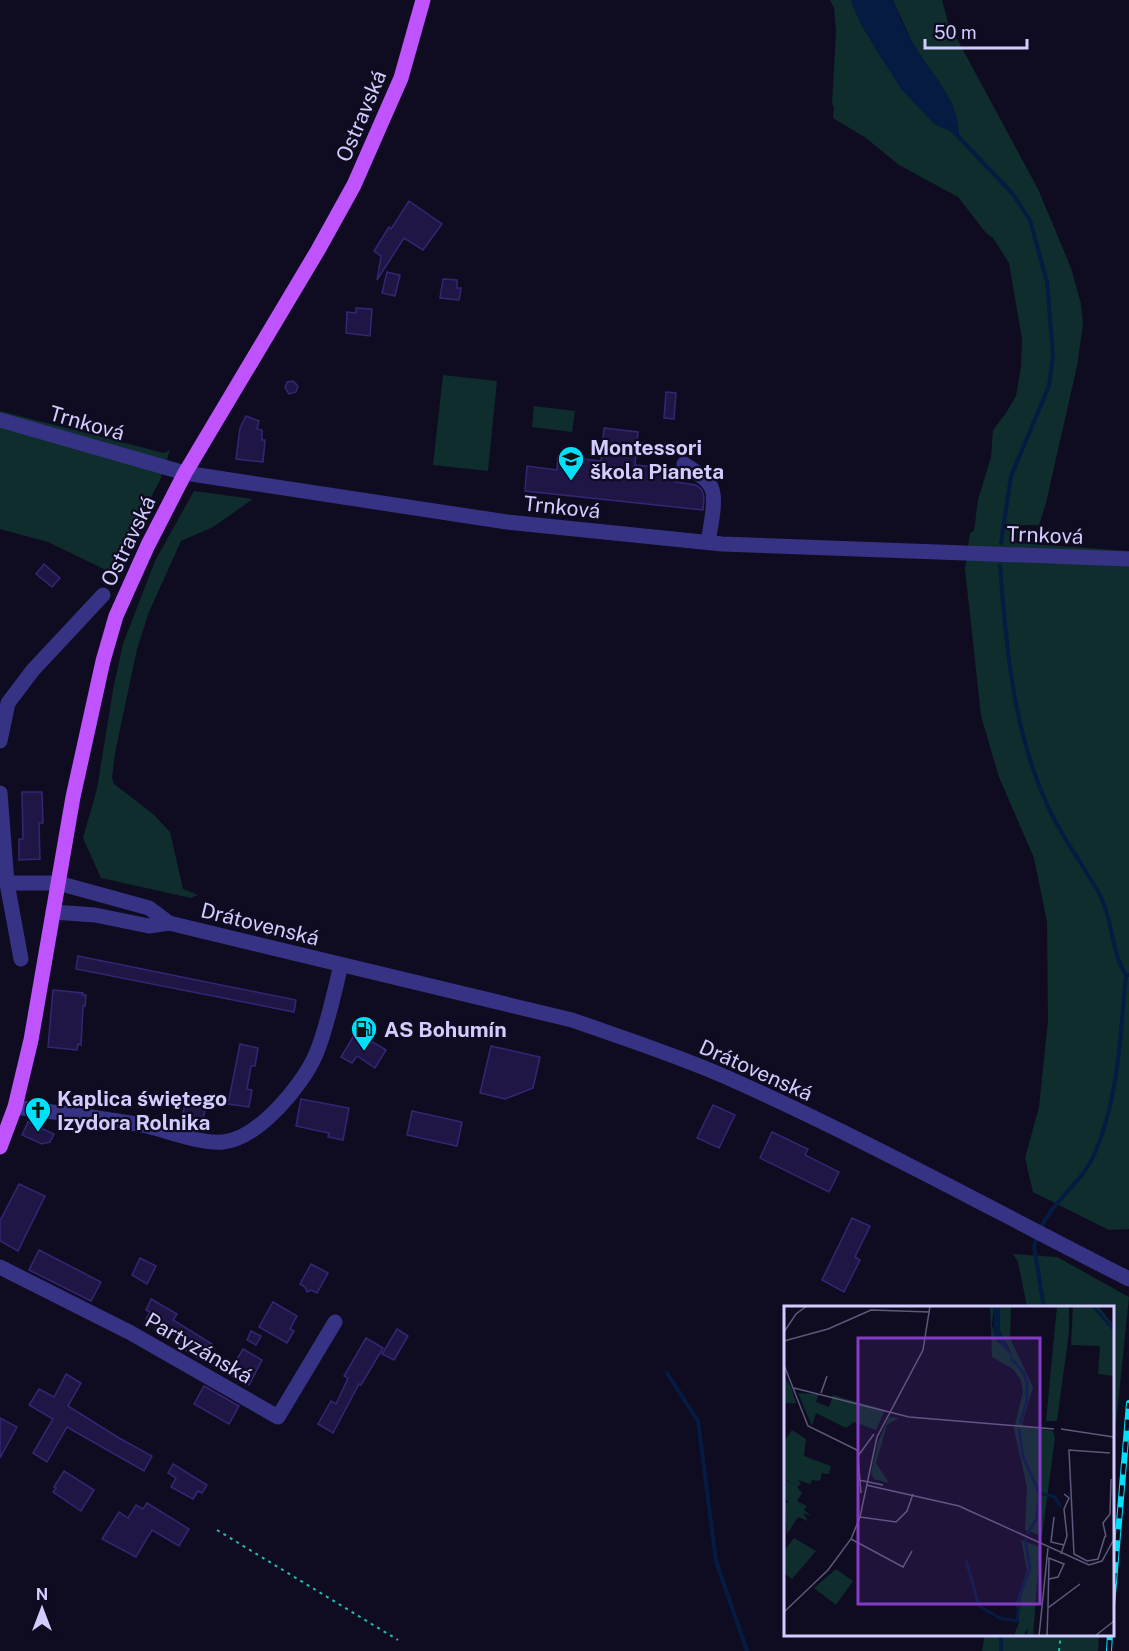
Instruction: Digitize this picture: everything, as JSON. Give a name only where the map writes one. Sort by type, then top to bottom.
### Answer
[{"type":"main road","name":"Ostravská","points":[[0,1147],[15,1107],[31,1040],[73,797],[103,660],[116,616],[148,545],[185,473],[318,250],[354,185],[401,78],[423,0]]},
{"type":"street","name":"Trnková","points":[[0,420],[185,473],[507,522],[708,542],[1129,560]]},
{"type":"street","points":[[684,464],[702,476],[712,487],[714,496],[708,542]]},
{"type":"street","name":"Ostravská","points":[[0,741],[4,702],[103,595]]},
{"type":"street","points":[[0,793],[7,883],[21,960]]},
{"type":"street","name":"Drátovenská","points":[[7,883],[58,883],[149,908],[169,923]]},
{"type":"street","name":"Drátovenská","points":[[53,912],[95,915],[149,926],[169,923],[572,1020],[686,1061],[771,1098],[945,1183],[1129,1279]]},
{"type":"street","name":"Drátovenská","points":[[15,1107],[141,1125],[215,1142],[236,1139],[258,1126],[276,1110],[305,1073],[316,1054],[341,965]]},
{"type":"street","name":"Partyzánská","points":[[0,1267],[131,1333],[278,1417],[336,1322]]},
{"type":"path","points":[[218,1530],[398,1640]]},
{"type":"path","points":[[1059,1651],[1061,1636]]},
{"type":"green space","points":[[830,0],[851,0],[860,22],[880,56],[953,105],[913,44],[893,0],[942,0],[948,22],[1038,189],[1071,268],[1081,304],[1083,325],[1077,366],[1046,503],[1039,525],[1017,525],[1016,543],[1129,551],[1129,1229],[1109,1230],[1033,1192],[1025,1158],[1039,1107],[1048,1020],[1047,922],[1034,858],[999,777],[981,716],[965,569],[970,533],[974,531],[978,500],[991,457],[993,430],[1016,396],[1021,367],[1022,339],[1009,263],[993,238],[986,233],[958,197],[899,165],[866,138],[833,118],[836,31],[834,8]]},
{"type":"green space","points":[[443,375],[497,381],[488,471],[433,465]]},
{"type":"green space","points":[[534,406],[575,411],[572,432],[532,427]]},
{"type":"green space","points":[[0,411],[164,453],[170,450],[161,478],[112,573],[48,542],[0,529]]},
{"type":"green space","points":[[194,491],[253,499],[213,527],[181,541],[149,612],[137,649],[115,753],[112,778],[114,784],[153,814],[170,832],[183,889],[198,895],[191,898],[101,878],[83,838],[97,789],[123,644],[155,561]]},
{"type":"green space","points":[[1013,1254],[1057,1257],[1129,1297],[1114,1442],[1114,1306],[1027,1306],[1018,1262]]},
{"type":"green space","points":[[985,1636],[1099,1636],[1098,1651],[982,1651]]},
{"type":"water","points":[[851,0],[893,0],[910,38],[949,98],[958,122],[959,135],[934,124],[902,90],[860,22]]},
{"type":"building","points":[[409,201],[442,224],[423,250],[404,238],[377,280],[381,256],[374,251]]},
{"type":"building","points":[[387,272],[400,275],[395,296],[382,293]]},
{"type":"building","points":[[443,279],[457,280],[457,288],[461,288],[459,300],[440,298]]},
{"type":"building","points":[[356,308],[372,309],[370,336],[346,333],[347,312],[356,313]]},
{"type":"building","points":[[293,381],[298,386],[296,392],[289,394],[285,388],[287,382]]},
{"type":"building","points":[[666,392],[676,393],[674,419],[664,418]]},
{"type":"building","points":[[246,416],[259,421],[257,429],[262,430],[262,440],[265,440],[263,462],[236,459],[240,428]]},
{"type":"building","points":[[604,428],[638,432],[635,465],[676,469],[678,471],[676,482],[696,485],[702,490],[703,510],[525,491],[527,466],[557,470],[558,456],[601,461]]},
{"type":"building","points":[[44,564],[60,578],[52,587],[36,574]]},
{"type":"building","points":[[22,792],[42,792],[43,823],[39,823],[40,859],[19,860],[19,839],[23,839]]},
{"type":"building","points":[[78,956],[296,1000],[294,1012],[76,969]]},
{"type":"building","points":[[53,990],[86,995],[85,1006],[83,1006],[81,1045],[78,1044],[77,1050],[48,1047]]},
{"type":"building","points":[[356,1032],[386,1050],[375,1068],[357,1056],[352,1063],[341,1057]]},
{"type":"building","points":[[240,1044],[258,1048],[255,1066],[251,1066],[247,1089],[252,1090],[249,1107],[228,1104]]},
{"type":"building","points":[[491,1046],[540,1057],[533,1088],[505,1099],[480,1093]]},
{"type":"building","points":[[188,1093],[208,1099],[202,1122],[182,1117]]},
{"type":"building","points":[[301,1099],[349,1108],[343,1140],[328,1137],[329,1133],[296,1126]]},
{"type":"building","points":[[713,1105],[735,1115],[719,1148],[697,1138]]},
{"type":"building","points":[[412,1111],[462,1122],[457,1146],[407,1135]]},
{"type":"building","name":"Kaplica świętego Izydora Rolnika","points":[[28,1122],[54,1134],[50,1142],[42,1144],[22,1135]]},
{"type":"building","points":[[772,1132],[808,1149],[805,1155],[839,1172],[829,1192],[760,1158]]},
{"type":"building","points":[[19,1184],[45,1196],[18,1251],[0,1241],[0,1221]]},
{"type":"building","points":[[852,1218],[870,1226],[855,1257],[860,1260],[844,1292],[822,1280]]},
{"type":"building","points":[[39,1250],[101,1282],[91,1301],[29,1270]]},
{"type":"building","points":[[140,1258],[156,1266],[147,1284],[132,1275]]},
{"type":"building","points":[[311,1264],[328,1273],[317,1293],[311,1290],[307,1292],[300,1284]]},
{"type":"building","points":[[151,1299],[177,1314],[173,1320],[212,1344],[202,1360],[175,1344],[179,1337],[146,1319],[150,1312],[146,1310]]},
{"type":"building","points":[[273,1302],[297,1316],[290,1329],[294,1331],[287,1343],[259,1327]]},
{"type":"building","points":[[397,1329],[408,1336],[394,1360],[382,1354]]},
{"type":"building","points":[[251,1331],[261,1336],[256,1345],[247,1340]]},
{"type":"building","points":[[366,1338],[383,1348],[361,1385],[359,1384],[333,1433],[318,1424],[331,1401],[336,1404],[348,1378],[344,1376]]},
{"type":"building","points":[[243,1349],[262,1360],[249,1385],[232,1376],[238,1366],[234,1364]]},
{"type":"building","points":[[66,1374],[81,1383],[68,1406],[152,1456],[144,1471],[67,1427],[47,1462],[33,1453],[53,1419],[29,1405],[39,1389],[54,1397]]},
{"type":"building","points":[[204,1386],[239,1406],[229,1424],[194,1404]]},
{"type":"building","points":[[0,1418],[17,1427],[0,1458]]},
{"type":"building","points":[[173,1464],[207,1485],[202,1493],[198,1491],[193,1499],[171,1487],[176,1478],[168,1473]]},
{"type":"building","points":[[64,1471],[94,1490],[81,1511],[53,1492]]},
{"type":"building","points":[[147,1503],[189,1529],[179,1546],[152,1530],[136,1557],[102,1539],[119,1512],[128,1518],[136,1505],[143,1509]]},
{"type":"waterway","points":[[951,129],[1012,193],[1030,220],[1047,282],[1053,355],[1049,386],[1011,476],[1001,543]]},
{"type":"waterway","points":[[1000,566],[1013,686],[1035,774],[1052,815],[1101,897],[1117,956],[1126,975],[1129,975]]},
{"type":"waterway","points":[[1041,1228],[1052,1209],[1088,1166],[1102,1136],[1117,1068],[1126,975]]},
{"type":"waterway","points":[[1038,1235],[1034,1246],[1044,1306]]},
{"type":"waterway","points":[[667,1373],[698,1421],[716,1561],[747,1651]]},
{"type":"waterway","points":[[1001,1636],[1001,1651]]},
{"type":"railway","points":[[1114,1582],[1129,1403]]},
{"type":"railway","points":[[1109,1651],[1110,1636]]},
{"type":"place","name":"Montessori škola Pianeta","points":[[571,482]]},
{"type":"place","name":"AS Bohumín","points":[[364,1052]]},
{"type":"place","name":"Kaplica świętego Izydora Rolnika","points":[[38,1133]]}]
